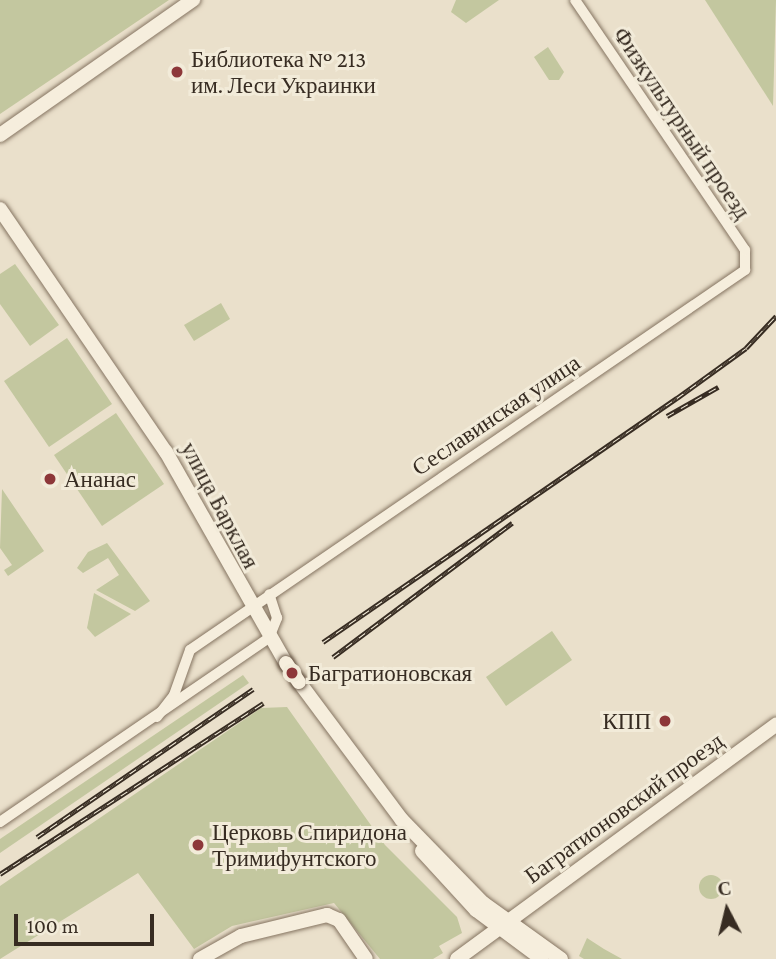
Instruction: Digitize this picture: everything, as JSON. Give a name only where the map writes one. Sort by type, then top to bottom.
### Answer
[{"type":"main road","points":[[0,135],[193,0]]},
{"type":"main road","name":"улица Барклая","points":[[0,209],[166,452],[249,607],[299,682],[402,820],[504,926],[542,959]]},
{"type":"main road","name":"Багратионовский проезд","points":[[457,959],[776,725]]},
{"type":"main road","points":[[200,959],[241,936],[327,915],[339,920],[366,959]]},
{"type":"main road","name":"улица Барклая","points":[[504,926],[561,959]]},
{"type":"street","name":"Физкультурный проезд","points":[[575,0],[745,250],[745,270]]},
{"type":"street","name":"Сеславинская улица","points":[[157,717],[174,695],[190,650],[249,607],[745,270]]},
{"type":"street","points":[[268,638],[277,618],[269,594]]},
{"type":"street","name":"Сеславинская улица","points":[[0,822],[157,717],[268,638]]},
{"type":"green space","points":[[0,0],[169,0],[0,114]]},
{"type":"green space","points":[[456,0],[499,0],[466,23],[451,12]]},
{"type":"green space","points":[[705,0],[776,0],[773,106]]},
{"type":"green space","points":[[548,47],[564,72],[559,80],[549,80],[534,57]]},
{"type":"green space","points":[[15,264],[59,325],[30,346],[0,304],[0,274]]},
{"type":"green space","points":[[221,303],[230,319],[194,341],[184,325]]},
{"type":"green space","points":[[67,338],[112,404],[49,447],[4,381]]},
{"type":"green space","points":[[116,413],[164,484],[102,526],[54,455]]},
{"type":"green space","points":[[2,489],[44,551],[8,576],[4,570],[12,565],[0,548]]},
{"type":"green space","points":[[107,543],[150,601],[135,611],[96,590],[119,575],[108,558],[83,573],[77,568],[88,552]]},
{"type":"green space","points":[[94,593],[131,614],[95,637],[87,628]]},
{"type":"green space","points":[[552,631],[572,660],[506,706],[486,677]]},
{"type":"green space","points":[[243,675],[249,683],[0,853],[0,839]]},
{"type":"green space","points":[[287,707],[385,845],[457,917],[462,933],[439,946],[443,953],[433,959],[380,959],[334,903],[232,926],[194,949],[138,873],[0,959],[0,886],[261,708]]},
{"type":"green space","points":[[711,875],[719,879],[723,887],[719,895],[711,899],[703,895],[699,887],[703,879]]},
{"type":"green space","points":[[587,938],[622,959],[584,959],[579,956]]},
{"type":"railway","points":[[323,642],[677,398],[746,348],[776,316]]},
{"type":"railway","points":[[667,416],[718,387]]},
{"type":"railway","points":[[333,657],[512,523]]},
{"type":"railway","points":[[37,837],[253,689]]},
{"type":"railway","points":[[0,874],[263,703]]},
{"type":"place","name":"Библиотека № 213 им. Леси Украинки","points":[[177,72]]},
{"type":"place","name":"Ананас","points":[[50,479]]},
{"type":"place","name":"Багратионовская","points":[[292,673]]},
{"type":"place","name":"КПП","points":[[665,721]]},
{"type":"place","name":"Церковь Спиридона Тримифунтского","points":[[198,845]]}]
